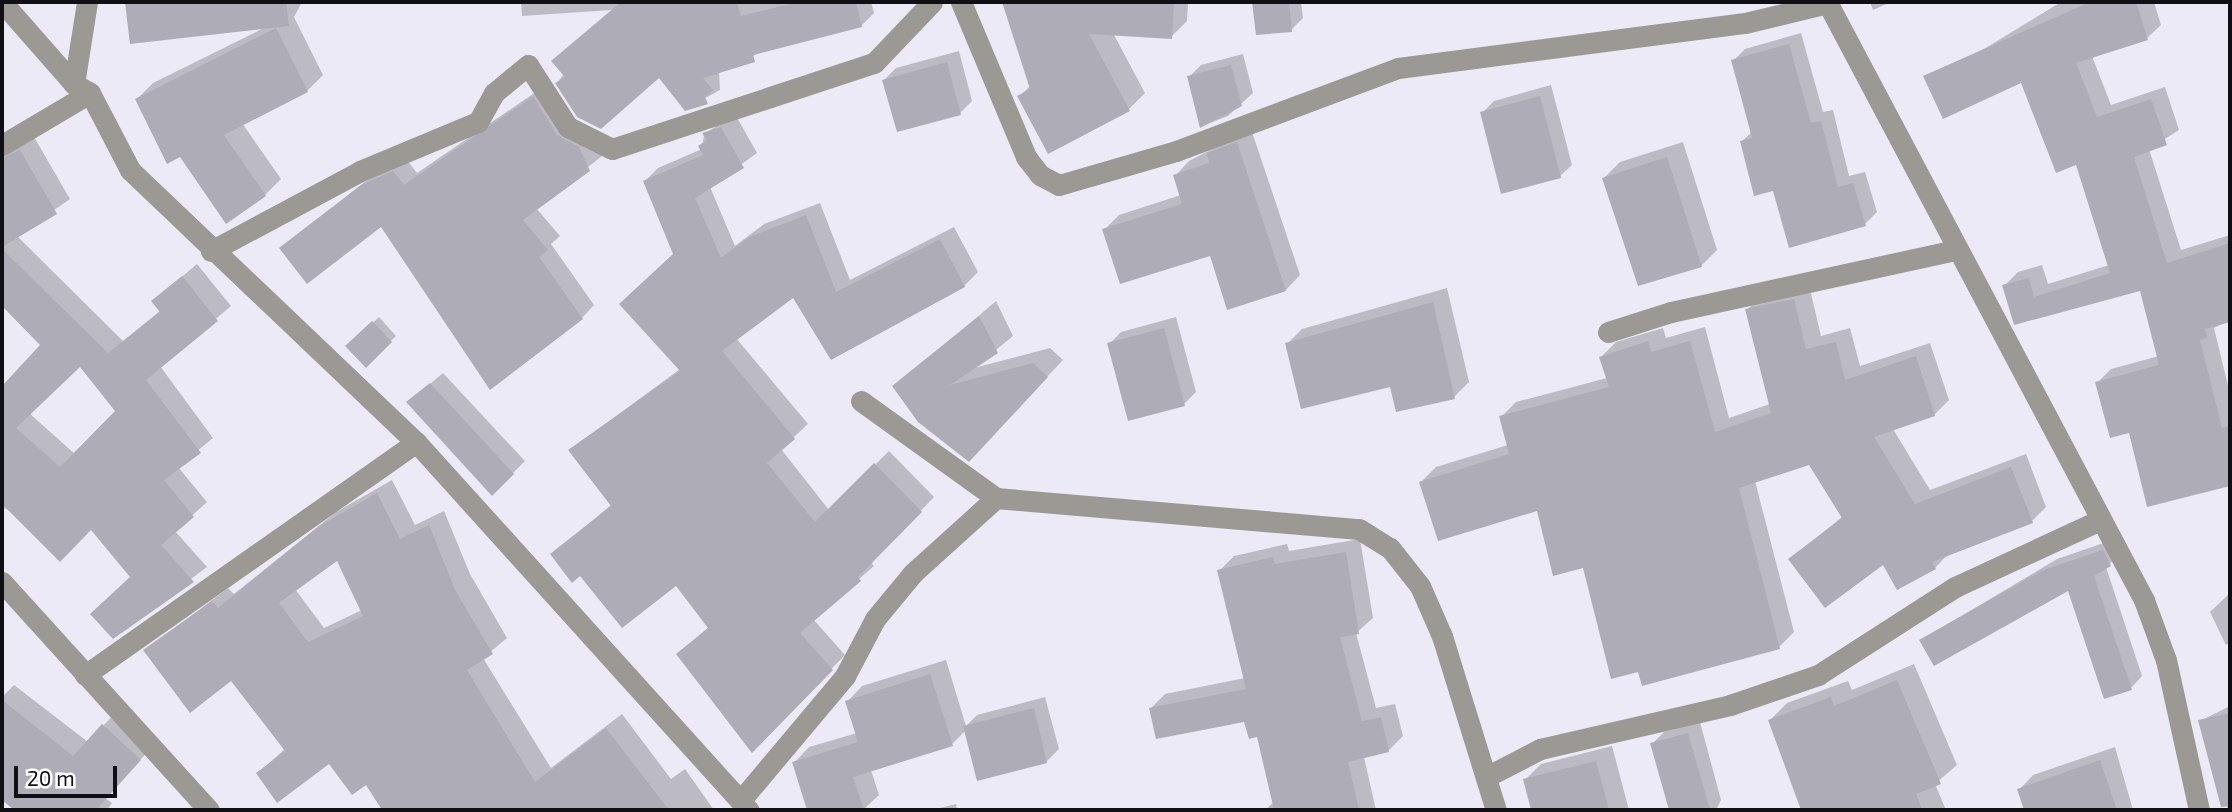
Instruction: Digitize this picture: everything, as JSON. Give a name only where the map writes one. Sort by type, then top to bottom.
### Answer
[{"type":"street","points":[[2,2],[82,88],[130,170],[211,251],[415,442],[745,805],[845,676],[875,619],[913,573],[996,498]]},
{"type":"street","points":[[82,88],[87,2]]},
{"type":"street","points":[[211,251],[360,171],[478,122],[494,93],[528,65],[568,127],[612,149],[874,63],[932,2]]},
{"type":"street","points":[[961,2],[1026,157],[1040,175],[1059,185],[1176,151],[1398,68],[1745,23],[1828,3],[2098,521],[2144,600],[2166,660],[2199,810]]},
{"type":"street","points":[[2,145],[82,88]]},
{"type":"street","points":[[1608,332],[1671,312],[1955,250]]},
{"type":"street","points":[[861,401],[996,498],[1359,528],[1390,548],[1420,586],[1488,776],[1496,810]]},
{"type":"street","points":[[85,676],[415,442]]},
{"type":"street","points":[[1488,776],[1540,749],[1730,705],[1818,675],[1955,587],[2098,521]]},
{"type":"street","points":[[2,582],[209,810]]},
{"type":"building","points":[[286,2],[289,26],[130,44],[125,3]]},
{"type":"building","points":[[621,2],[737,2],[741,16],[799,2],[856,2],[862,27],[753,55],[755,62],[703,78],[713,90],[705,97],[708,104],[685,111],[659,78],[601,129],[577,117],[555,83],[565,77],[551,61]]},
{"type":"building","points":[[1002,2],[1174,2],[1172,39],[1089,34],[1130,111],[1048,154],[1017,96],[1030,89]]},
{"type":"building","points":[[1252,2],[1289,2],[1292,32],[1256,35]]},
{"type":"building","points":[[2090,2],[2136,2],[2148,40],[2076,63],[2097,117],[2151,99],[2167,145],[2134,157],[2167,263],[2230,243],[2230,322],[2205,329],[2207,338],[2200,340],[2222,428],[2230,426],[2230,486],[2147,507],[2129,433],[2110,438],[2095,382],[2159,365],[2140,291],[2014,325],[2002,285],[2029,278],[2034,297],[2110,273],[2076,165],[2056,173],[2021,83],[1943,119],[1923,76]]},
{"type":"building","points":[[276,28],[308,92],[224,135],[266,196],[226,224],[180,157],[167,164],[135,99]]},
{"type":"building","points":[[1789,44],[1811,123],[1821,121],[1838,187],[1853,183],[1866,226],[1789,248],[1773,191],[1754,196],[1740,141],[1752,138],[1731,60]]},
{"type":"building","points":[[947,62],[961,115],[897,132],[882,80]]},
{"type":"building","points":[[1231,65],[1242,106],[1200,128],[1187,76]]},
{"type":"building","points":[[533,96],[557,135],[579,147],[590,171],[523,220],[548,250],[539,257],[583,319],[490,390],[381,227],[307,284],[279,248],[361,185],[393,171],[404,185]]},
{"type":"building","points":[[1540,96],[1561,178],[1501,194],[1480,112]]},
{"type":"building","points":[[721,127],[744,168],[695,198],[721,258],[749,237],[806,215],[836,292],[940,239],[965,287],[831,360],[793,298],[722,351],[795,439],[767,463],[815,522],[874,463],[922,512],[858,577],[861,581],[800,633],[833,670],[752,753],[676,654],[708,628],[676,586],[622,628],[580,576],[572,583],[550,554],[611,506],[568,450],[680,371],[619,304],[673,254],[643,181],[703,155],[698,146],[707,140],[702,133]]},
{"type":"building","points":[[1237,142],[1286,291],[1227,310],[1210,256],[1120,284],[1102,229],[1182,204],[1173,175],[1209,163],[1207,153]]},
{"type":"building","points":[[20,150],[57,214],[2,247],[2,158]]},
{"type":"building","points":[[1667,157],[1702,267],[1638,286],[1602,178]]},
{"type":"building","points":[[2,249],[108,353],[160,312],[151,301],[182,276],[218,321],[146,380],[201,453],[164,480],[194,517],[161,545],[194,582],[113,639],[90,614],[130,577],[91,530],[60,562],[2,504],[2,386],[40,345],[2,306]],"holes":[[[80,367],[115,411],[60,467],[16,428]]]},
{"type":"building","points":[[1794,299],[1806,349],[1836,342],[1845,380],[1916,356],[1935,416],[1874,437],[1915,504],[2011,467],[2033,523],[1932,562],[1936,569],[1897,590],[1883,565],[1825,608],[1788,559],[1842,518],[1809,465],[1739,488],[1780,649],[1642,686],[1638,672],[1611,679],[1583,568],[1553,576],[1537,511],[1438,541],[1419,482],[1509,454],[1499,416],[1609,387],[1599,357],[1648,341],[1651,352],[1690,341],[1715,432],[1771,413],[1745,309]]},
{"type":"building","points":[[1433,302],[1455,399],[1396,412],[1390,387],[1301,409],[1285,343]]},
{"type":"building","points":[[979,316],[998,353],[950,385],[1033,363],[1048,377],[969,462],[918,422],[892,386]]},
{"type":"building","points":[[372,321],[392,342],[366,368],[345,346]]},
{"type":"building","points":[[1164,328],[1185,406],[1128,421],[1107,343]]},
{"type":"building","points":[[430,383],[514,474],[492,496],[406,402]]},
{"type":"building","points":[[377,493],[400,539],[429,525],[455,590],[493,654],[467,670],[535,782],[606,728],[669,810],[382,810],[366,785],[352,795],[329,764],[277,803],[256,773],[285,751],[231,681],[190,713],[143,650],[212,601],[218,608],[318,527]],"holes":[[[337,561],[363,616],[308,642],[279,603]]]},
{"type":"building","points":[[2103,550],[2111,566],[2094,576],[2132,690],[2104,699],[2068,591],[1934,666],[1919,640],[2043,570]]},
{"type":"building","points":[[1346,552],[1359,634],[1340,637],[1362,721],[1381,717],[1389,752],[1348,762],[1359,810],[1274,810],[1257,737],[1249,739],[1244,722],[1156,739],[1149,708],[1246,689],[1217,570],[1273,557],[1275,564]]},
{"type":"building","points":[[930,674],[953,746],[853,777],[864,810],[807,810],[792,762],[858,742],[845,701]]},
{"type":"building","points":[[1897,680],[1941,784],[1916,794],[1922,810],[1801,810],[1768,720],[1831,697],[1834,706]]},
{"type":"building","points":[[2,700],[73,756],[102,724],[141,760],[96,810],[14,810],[2,800]]},
{"type":"building","points":[[1034,708],[1047,763],[977,781],[963,726]]},
{"type":"building","points":[[2230,713],[2230,806],[2221,807],[2198,720]]},
{"type":"building","points":[[1688,733],[1710,810],[1669,810],[1650,743]]},
{"type":"building","points":[[2100,760],[2117,810],[2024,810],[2017,789]]},
{"type":"building","points":[[1596,761],[1609,810],[1531,810],[1523,779]]}]
